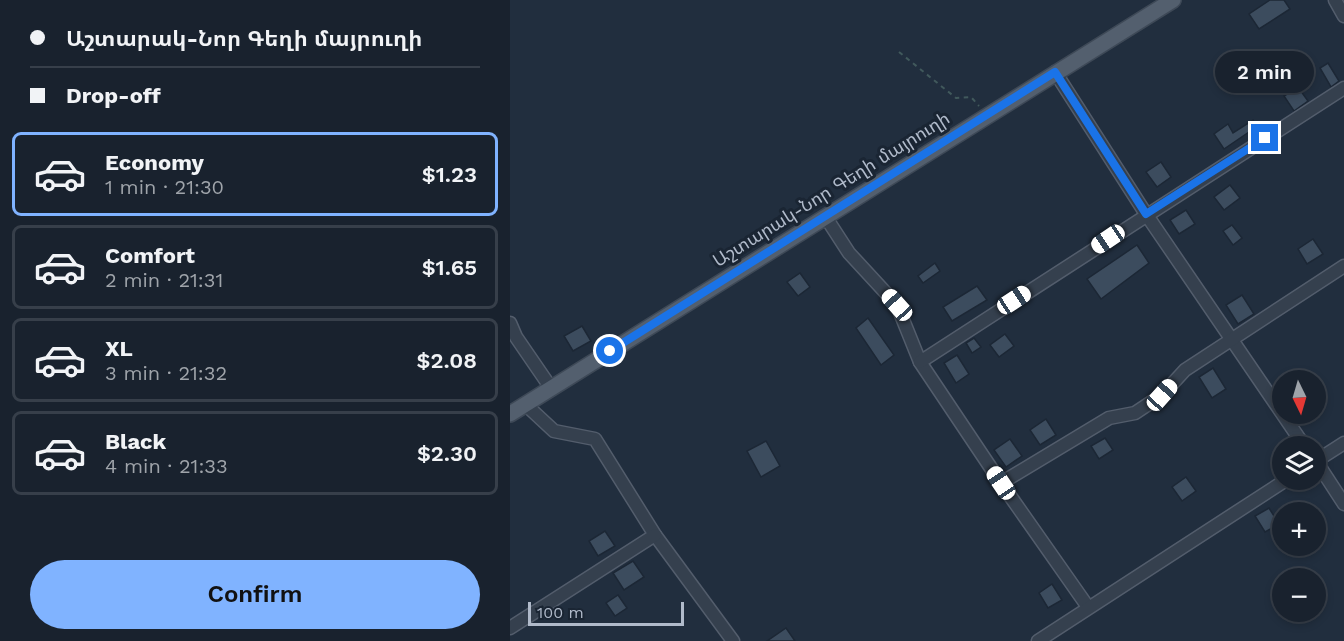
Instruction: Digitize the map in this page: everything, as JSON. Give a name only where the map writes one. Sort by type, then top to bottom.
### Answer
[{"type":"main road","name":"Աշտարակ-Նոր Գեղի մայրուղի","points":[[510,414],[1173,0]]},
{"type":"street","points":[[1335,0],[1344,16]]},
{"type":"street","points":[[1055,72],[1230,341],[1297,436]]},
{"type":"street","points":[[920,362],[1344,88]]},
{"type":"street","points":[[825,216],[849,253],[897,305],[920,362],[1088,607]]},
{"type":"street","points":[[1001,483],[1109,418],[1134,413],[1162,395],[1185,370],[1344,266]]},
{"type":"street","points":[[510,323],[516,337],[551,388]]},
{"type":"street","points":[[525,404],[554,431],[595,439],[655,535],[734,641]]},
{"type":"street","points":[[1326,455],[1344,443]]},
{"type":"street","points":[[1326,476],[1344,504]]},
{"type":"street","points":[[1038,641],[1272,489]]},
{"type":"street","points":[[510,628],[655,535]]},
{"type":"path","points":[[899,52],[956,98],[971,97],[988,114]]},
{"type":"building","points":[[1270,0],[1284,0],[1290,9],[1259,29],[1249,14]]},
{"type":"building","points":[[1328,63],[1339,81],[1331,87],[1320,68]]},
{"type":"building","points":[[1298,87],[1308,101],[1294,111],[1284,96]]},
{"type":"building","points":[[1253,120],[1260,132],[1252,138],[1249,132],[1224,149],[1214,134],[1228,124],[1233,133]]},
{"type":"building","points":[[1161,162],[1171,177],[1157,187],[1146,172]]},
{"type":"building","points":[[1230,185],[1240,198],[1224,210],[1214,197]]},
{"type":"building","points":[[1186,210],[1195,224],[1179,234],[1170,220]]},
{"type":"building","points":[[1232,225],[1242,238],[1233,245],[1223,231]]},
{"type":"building","points":[[1313,239],[1323,254],[1307,264],[1298,249]]},
{"type":"building","points":[[1137,245],[1149,263],[1101,299],[1087,279]]},
{"type":"building","points":[[935,263],[940,271],[923,283],[918,276]]},
{"type":"building","points":[[800,273],[810,287],[798,296],[787,282]]},
{"type":"building","points":[[977,286],[987,300],[952,321],[943,307]]},
{"type":"building","points":[[1242,295],[1254,314],[1238,324],[1226,305]]},
{"type":"building","points":[[868,318],[894,355],[881,365],[856,328]]},
{"type":"building","points":[[582,326],[591,341],[573,351],[564,336]]},
{"type":"building","points":[[1005,334],[1014,346],[999,357],[990,345]]},
{"type":"building","points":[[974,338],[981,347],[972,353],[966,343]]},
{"type":"building","points":[[957,355],[969,374],[956,383],[944,363]]},
{"type":"building","points":[[1213,368],[1226,389],[1212,398],[1199,377]]},
{"type":"building","points":[[1046,419],[1056,435],[1040,445],[1030,430]]},
{"type":"building","points":[[1105,438],[1113,450],[1099,459],[1091,446]]},
{"type":"building","points":[[1010,439],[1022,456],[1006,467],[994,450]]},
{"type":"building","points":[[766,441],[780,466],[761,477],[747,451]]},
{"type":"building","points":[[1186,477],[1196,491],[1182,501],[1172,487]]},
{"type":"building","points":[[1269,508],[1272,513],[1272,528],[1265,532],[1255,516]]},
{"type":"building","points":[[605,531],[615,546],[598,556],[589,541]]},
{"type":"building","points":[[633,561],[644,577],[624,590],[613,573]]},
{"type":"building","points":[[1052,584],[1062,600],[1048,608],[1039,593]]},
{"type":"building","points":[[618,595],[627,608],[615,616],[606,603]]},
{"type":"building","points":[[786,628],[795,641],[767,641]]},
{"type":"route","points":[[610,351],[1055,72],[1146,214],[1265,138]]}]
